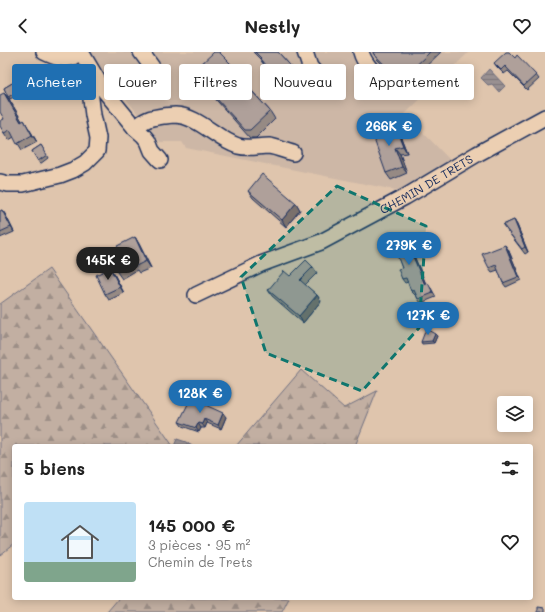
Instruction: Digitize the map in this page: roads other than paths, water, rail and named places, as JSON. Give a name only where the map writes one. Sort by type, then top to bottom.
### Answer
[{"type":"street","points":[[44,52],[58,58],[68,58],[75,56],[79,52],[87,64]]},
{"type":"street","points":[[141,52],[149,64]]},
{"type":"street","points":[[306,52],[309,64]]},
{"type":"street","points":[[361,52],[366,64]]},
{"type":"street","points":[[96,78],[103,89],[135,128],[148,141],[152,151],[160,160]]},
{"type":"street","points":[[0,182],[8,184],[23,184],[60,175],[85,163],[96,151],[98,138],[91,100]]},
{"type":"street","points":[[135,128],[148,119],[175,115],[186,117],[198,122],[230,143],[249,148],[269,146],[292,153]]},
{"type":"street","name":"CHEMIN DE TRETS","points":[[196,295],[261,264],[321,242],[405,197],[477,154],[545,117]]}]
